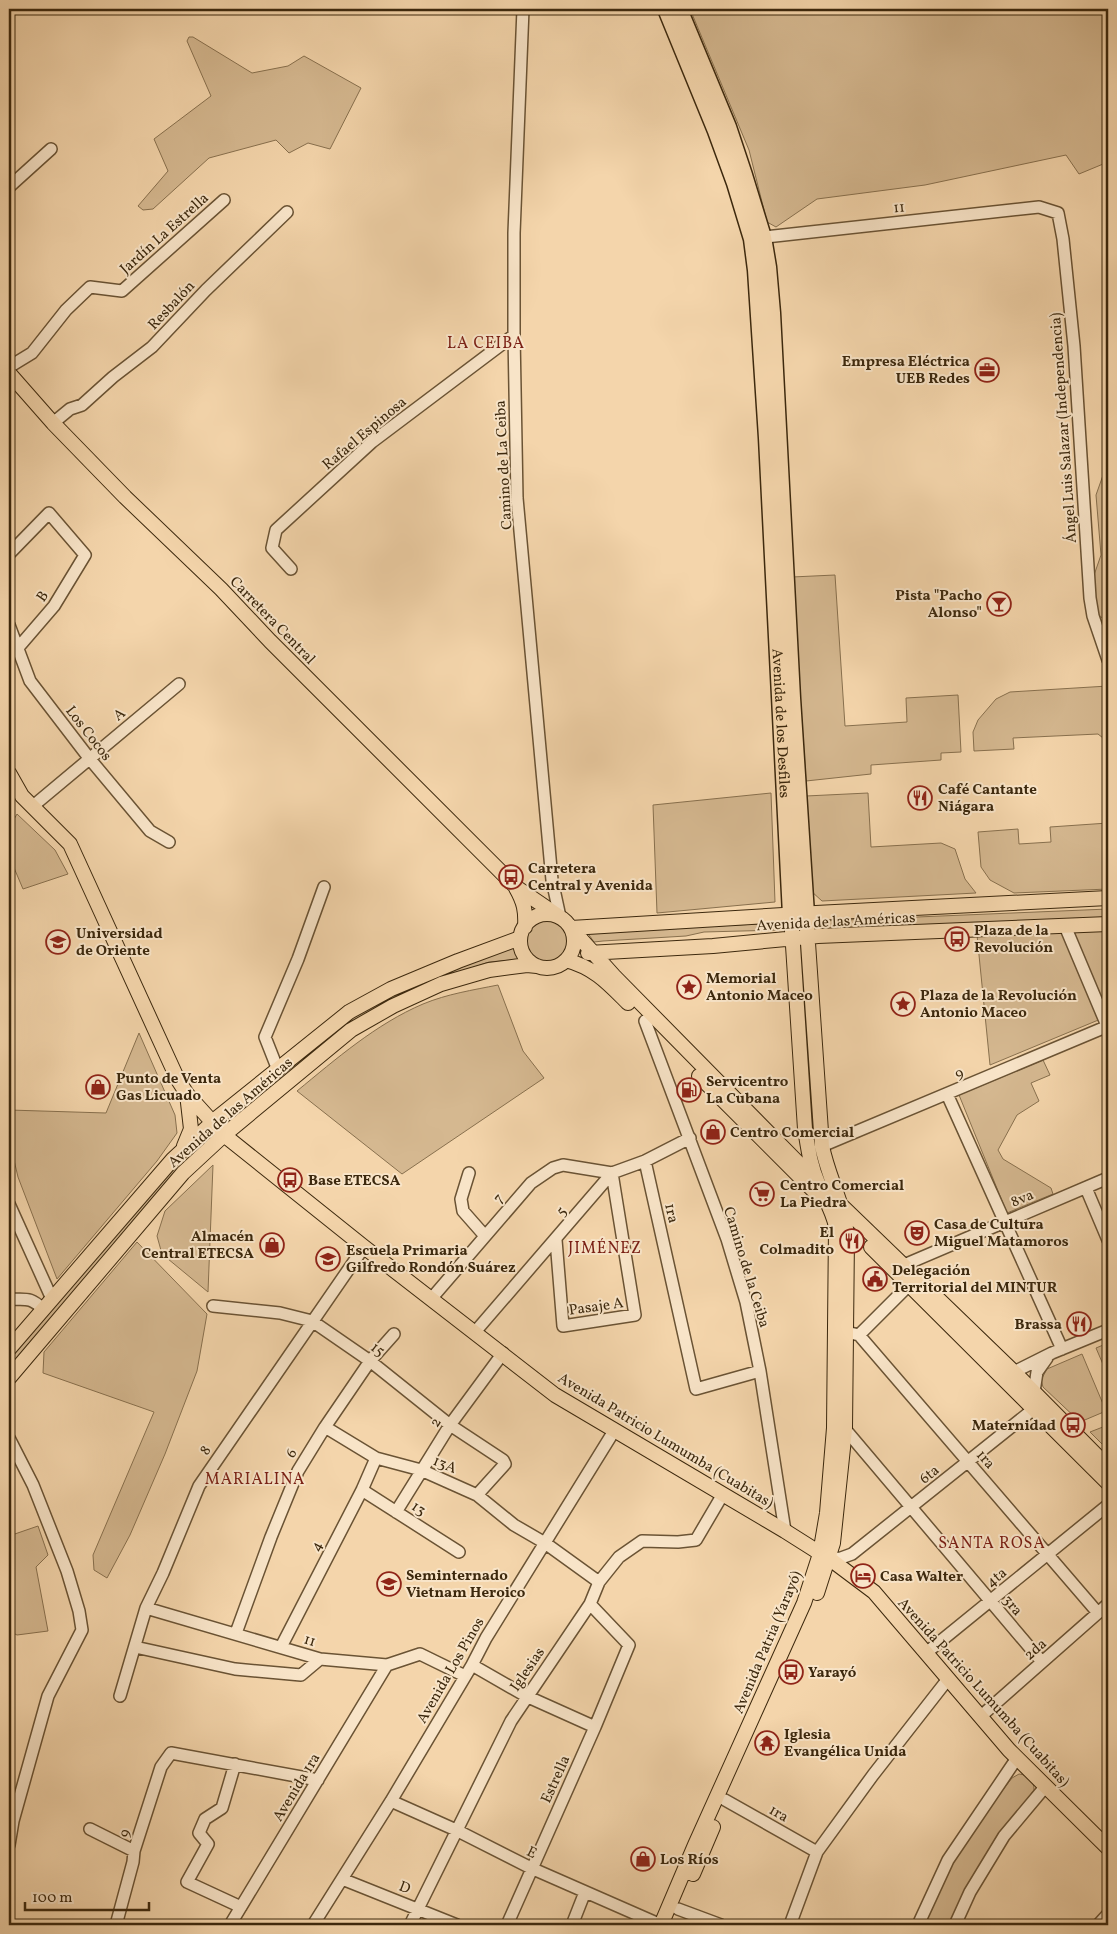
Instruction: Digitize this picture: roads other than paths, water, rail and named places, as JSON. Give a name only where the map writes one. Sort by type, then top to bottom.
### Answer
[{"type":"highway","points":[[666,9],[758,238]]},
{"type":"highway","points":[[679,9],[728,127],[758,238]]},
{"type":"highway","name":"Avenida de los Desfiles","points":[[758,238],[768,267],[772,313],[773,438],[799,914]]},
{"type":"main road","name":"Carretera Central","points":[[9,372],[53,423],[221,589],[277,648],[516,887],[560,917]]},
{"type":"main road","name":"Avenida Patricio Lumumba (Cuabitas)","points":[[9,774],[22,796],[70,844],[178,1080],[187,1094],[224,1135],[430,1299],[503,1353],[555,1395],[785,1531],[848,1571],[874,1592],[1017,1758],[1108,1848]]},
{"type":"main road","name":"Carretera Central","points":[[516,887],[524,902],[526,913],[522,932]]},
{"type":"main road","name":"Avenida de las Américas","points":[[571,928],[1108,898]]},
{"type":"main road","points":[[571,928],[574,944],[566,960],[552,968],[530,963],[524,955],[521,948],[522,932],[532,919],[540,915],[550,914],[560,917],[571,928],[593,952],[614,976],[817,1181],[846,1223],[877,1253],[898,1267],[909,1285],[1108,1467]]},
{"type":"main road","name":"Avenida de los Desfiles","points":[[799,914],[808,937],[822,1146],[834,1204]]},
{"type":"main road","name":"Avenida de los Desfiles","points":[[799,914],[792,938],[805,1129],[810,1159],[817,1181]]},
{"type":"main road","name":"Avenida de las Américas","points":[[566,960],[593,952],[713,946],[792,938],[1108,924]]},
{"type":"main road","name":"Avenida de las Américas","points":[[9,1349],[183,1148],[212,1123],[349,1012],[391,989],[522,932]]},
{"type":"main road","points":[[614,976],[611,962],[620,952]]},
{"type":"main road","points":[[566,960],[582,964],[594,971],[646,1021],[794,1172],[834,1204],[898,1267],[1014,1372],[1108,1483]]},
{"type":"main road","name":"Avenida de las Américas","points":[[9,1378],[183,1173],[224,1135],[351,1030],[393,1006],[441,984],[489,970],[527,965],[537,966]]},
{"type":"main road","points":[[183,1148],[191,1128],[187,1094]]},
{"type":"main road","points":[[786,1151],[794,1150],[799,1146],[805,1129]]},
{"type":"main road","name":"Avenida Patria (Yarayó)","points":[[671,1925],[699,1847],[725,1800],[787,1666],[820,1585],[834,1428],[836,1227],[834,1204]]},
{"type":"main road","name":"Avenida Patria (Yarayó)","points":[[661,1925],[699,1847],[824,1557],[837,1513],[853,1333],[846,1223]]},
{"type":"main road","points":[[847,1253],[858,1248],[877,1253]]},
{"type":"main road","points":[[820,1585],[830,1574],[848,1571]]},
{"type":"street","name":"Camino de La Ceiba","points":[[523,9],[514,233],[514,335],[518,498],[552,880],[560,917]]},
{"type":"street","points":[[9,187],[51,148]]},
{"type":"street","name":"Jardín La Estrella","points":[[9,368],[32,353],[61,316],[90,287],[122,291],[224,200]]},
{"type":"street","name":"11","points":[[758,238],[1039,207]]},
{"type":"street","name":"Ángel Luis Salazar (Independencia)","points":[[1039,207],[1058,213],[1063,239],[1074,346],[1090,598],[1093,616],[1108,660]]},
{"type":"street","name":"Resbalón","points":[[53,423],[70,409],[82,405],[113,377],[152,347],[206,290],[287,212]]},
{"type":"street","name":"Rafael Espinosa","points":[[291,569],[272,548],[276,530],[372,442],[514,335]]},
{"type":"street","name":"B","points":[[9,554],[49,513],[85,555],[54,606],[17,649]]},
{"type":"street","name":"Los Cocos","points":[[9,625],[30,681],[88,758],[150,831],[169,842]]},
{"type":"street","name":"A","points":[[33,806],[88,758],[179,684]]},
{"type":"street","points":[[278,1070],[265,1037],[298,959],[324,887]]},
{"type":"street","points":[[1065,926],[1108,1027]]},
{"type":"street","name":"Camino de la Ceiba","points":[[646,1021],[727,1239],[746,1302],[760,1371],[785,1531]]},
{"type":"street","name":"9","points":[[822,1146],[1108,1027]]},
{"type":"street","points":[[947,1094],[1004,1222],[1057,1351]]},
{"type":"street","points":[[612,1173],[645,1161],[690,1138]]},
{"type":"street","name":"1ra","points":[[645,1161],[696,1389],[760,1371]]},
{"type":"street","name":"7","points":[[430,1299],[531,1183],[554,1168],[563,1165],[612,1173]]},
{"type":"street","points":[[469,1173],[461,1199],[463,1211],[485,1236]]},
{"type":"street","name":"Pasaje A","points":[[556,1240],[563,1326],[635,1315],[612,1173]]},
{"type":"street","name":"5","points":[[475,1332],[612,1173]]},
{"type":"street","name":"8va","points":[[898,1267],[1108,1178]]},
{"type":"street","points":[[1086,1188],[1108,1240]]},
{"type":"street","points":[[9,1204],[48,1304]]},
{"type":"street","name":"8","points":[[120,1696],[146,1608],[163,1573],[199,1486],[364,1247]]},
{"type":"street","points":[[853,1333],[909,1285]]},
{"type":"street","points":[[9,1300],[26,1298],[48,1304]]},
{"type":"street","name":"15","points":[[213,1306],[280,1313],[312,1321],[370,1361],[450,1425],[503,1460],[505,1464],[478,1495]]},
{"type":"street","points":[[1014,1372],[1057,1351],[1108,1330]]},
{"type":"street","name":"1ra","points":[[853,1333],[968,1462],[1098,1614]]},
{"type":"street","name":"6","points":[[236,1633],[271,1537],[298,1471],[325,1427],[370,1361],[394,1334]]},
{"type":"street","points":[[1037,1401],[1037,1372],[1043,1362],[1057,1351]]},
{"type":"street","name":"2","points":[[396,1512],[450,1425],[503,1353]]},
{"type":"street","name":"6ta","points":[[824,1557],[842,1558],[852,1554],[968,1462],[1037,1401]]},
{"type":"street","name":"13A","points":[[325,1427],[376,1458],[421,1470],[478,1495],[514,1524],[545,1543]]},
{"type":"street","name":"3ra","points":[[844,1428],[1042,1662]]},
{"type":"street","name":"Avenida Los Pinos","points":[[317,1924],[342,1879],[472,1665],[486,1638],[614,1431]]},
{"type":"street","points":[[9,1438],[33,1485],[67,1571],[79,1611],[82,1630],[48,1696],[13,1821],[9,1845]]},
{"type":"street","name":"4","points":[[281,1647],[362,1490],[376,1458]]},
{"type":"street","name":"13","points":[[362,1490],[459,1552]]},
{"type":"street","name":"Iglesias","points":[[410,1925],[511,1720],[590,1604],[599,1582],[619,1557],[642,1541],[678,1542],[696,1540],[723,1494]]},
{"type":"street","name":"4ta","points":[[926,1653],[1108,1505]]},
{"type":"street","points":[[545,1543],[599,1582]]},
{"type":"street","name":"Estrella","points":[[508,1925],[596,1727],[628,1645],[590,1604]]},
{"type":"street","name":"2da","points":[[981,1716],[1108,1604]]},
{"type":"street","name":"11","points":[[146,1608],[320,1659],[387,1664],[420,1654],[465,1676]]},
{"type":"street","points":[[135,1647],[235,1669],[301,1675],[320,1659]]},
{"type":"street","name":"Avenida 1ra","points":[[230,1925],[387,1664]]},
{"type":"street","points":[[472,1665],[526,1696],[596,1727]]},
{"type":"street","points":[[790,1925],[818,1852],[873,1775],[948,1679]]},
{"type":"street","name":"9","points":[[116,1925],[133,1862],[134,1851],[160,1767],[171,1753],[235,1764]]},
{"type":"street","points":[[918,1925],[948,1860],[1017,1758]]},
{"type":"street","points":[[241,1907],[187,1882],[208,1844],[199,1833],[205,1819],[222,1808],[235,1764],[318,1780]]},
{"type":"street","points":[[955,1925],[970,1892],[1004,1836],[1045,1786]]},
{"type":"street","name":"1ra","points":[[725,1800],[818,1852]]},
{"type":"street","name":"E","points":[[391,1801],[456,1830],[532,1868],[661,1925]]},
{"type":"street","points":[[90,1829],[134,1851]]},
{"type":"street","name":"D","points":[[342,1879],[457,1925]]},
{"type":"street","points":[[572,1925],[586,1892]]},
{"type":"street","points":[[678,1909],[721,1925]]},
{"type":"street","points":[[1098,1925],[1108,1914]]},
{"type":"place","name":"Empresa Eléctrica UEB Redes","points":[[987,370]]},
{"type":"place","name":"Pista \"Pacho Alonso\"","points":[[999,604]]},
{"type":"place","name":"Café Cantante Niágara","points":[[920,798]]},
{"type":"place","name":"Carretera Central y Avenida","points":[[511,877]]},
{"type":"place","name":"Plaza de la Revolución","points":[[957,939]]},
{"type":"place","name":"Universidad de Oriente","points":[[58,942]]},
{"type":"place","name":"Memorial Antonio Maceo","points":[[689,987]]},
{"type":"place","name":"Plaza de la Revolución Antonio Maceo","points":[[903,1004]]},
{"type":"place","name":"Punto de Venta Gas Licuado","points":[[98,1087]]},
{"type":"place","name":"Servicentro La Cubana","points":[[689,1090]]},
{"type":"place","name":"Centro Comercial","points":[[713,1132]]},
{"type":"place","name":"Base ETECSA","points":[[290,1180]]},
{"type":"place","name":"Centro Comercial La Piedra","points":[[762,1194]]},
{"type":"place","name":"Casa de Cultura Miguel Matamoros","points":[[917,1233]]},
{"type":"place","name":"El Colmadito","points":[[852,1241]]},
{"type":"place","name":"Almacén Central ETECSA","points":[[272,1245]]},
{"type":"place","name":"Escuela Primaria Gilfredo Rondón Suárez","points":[[328,1259]]},
{"type":"place","name":"Delegación Territorial del MINTUR","points":[[875,1279]]},
{"type":"place","name":"Brassa","points":[[1079,1324]]},
{"type":"place","name":"Maternidad","points":[[1073,1425]]},
{"type":"place","name":"Casa Walter","points":[[863,1576]]},
{"type":"place","name":"Seminternado Vietnam Heroico","points":[[389,1584]]},
{"type":"place","name":"Yarayó","points":[[791,1672]]},
{"type":"place","name":"Iglesia Evangélica Unida","points":[[767,1743]]},
{"type":"place","name":"Los Ríos","points":[[643,1859]]},
{"type":"district","name":"LA CEIBA","points":[[486,342]]},
{"type":"district","name":"JIMÉNEZ","points":[[605,1247]]},
{"type":"district","name":"MARIALINA","points":[[255,1478]]},
{"type":"district","name":"SANTA ROSA","points":[[992,1542]]}]
